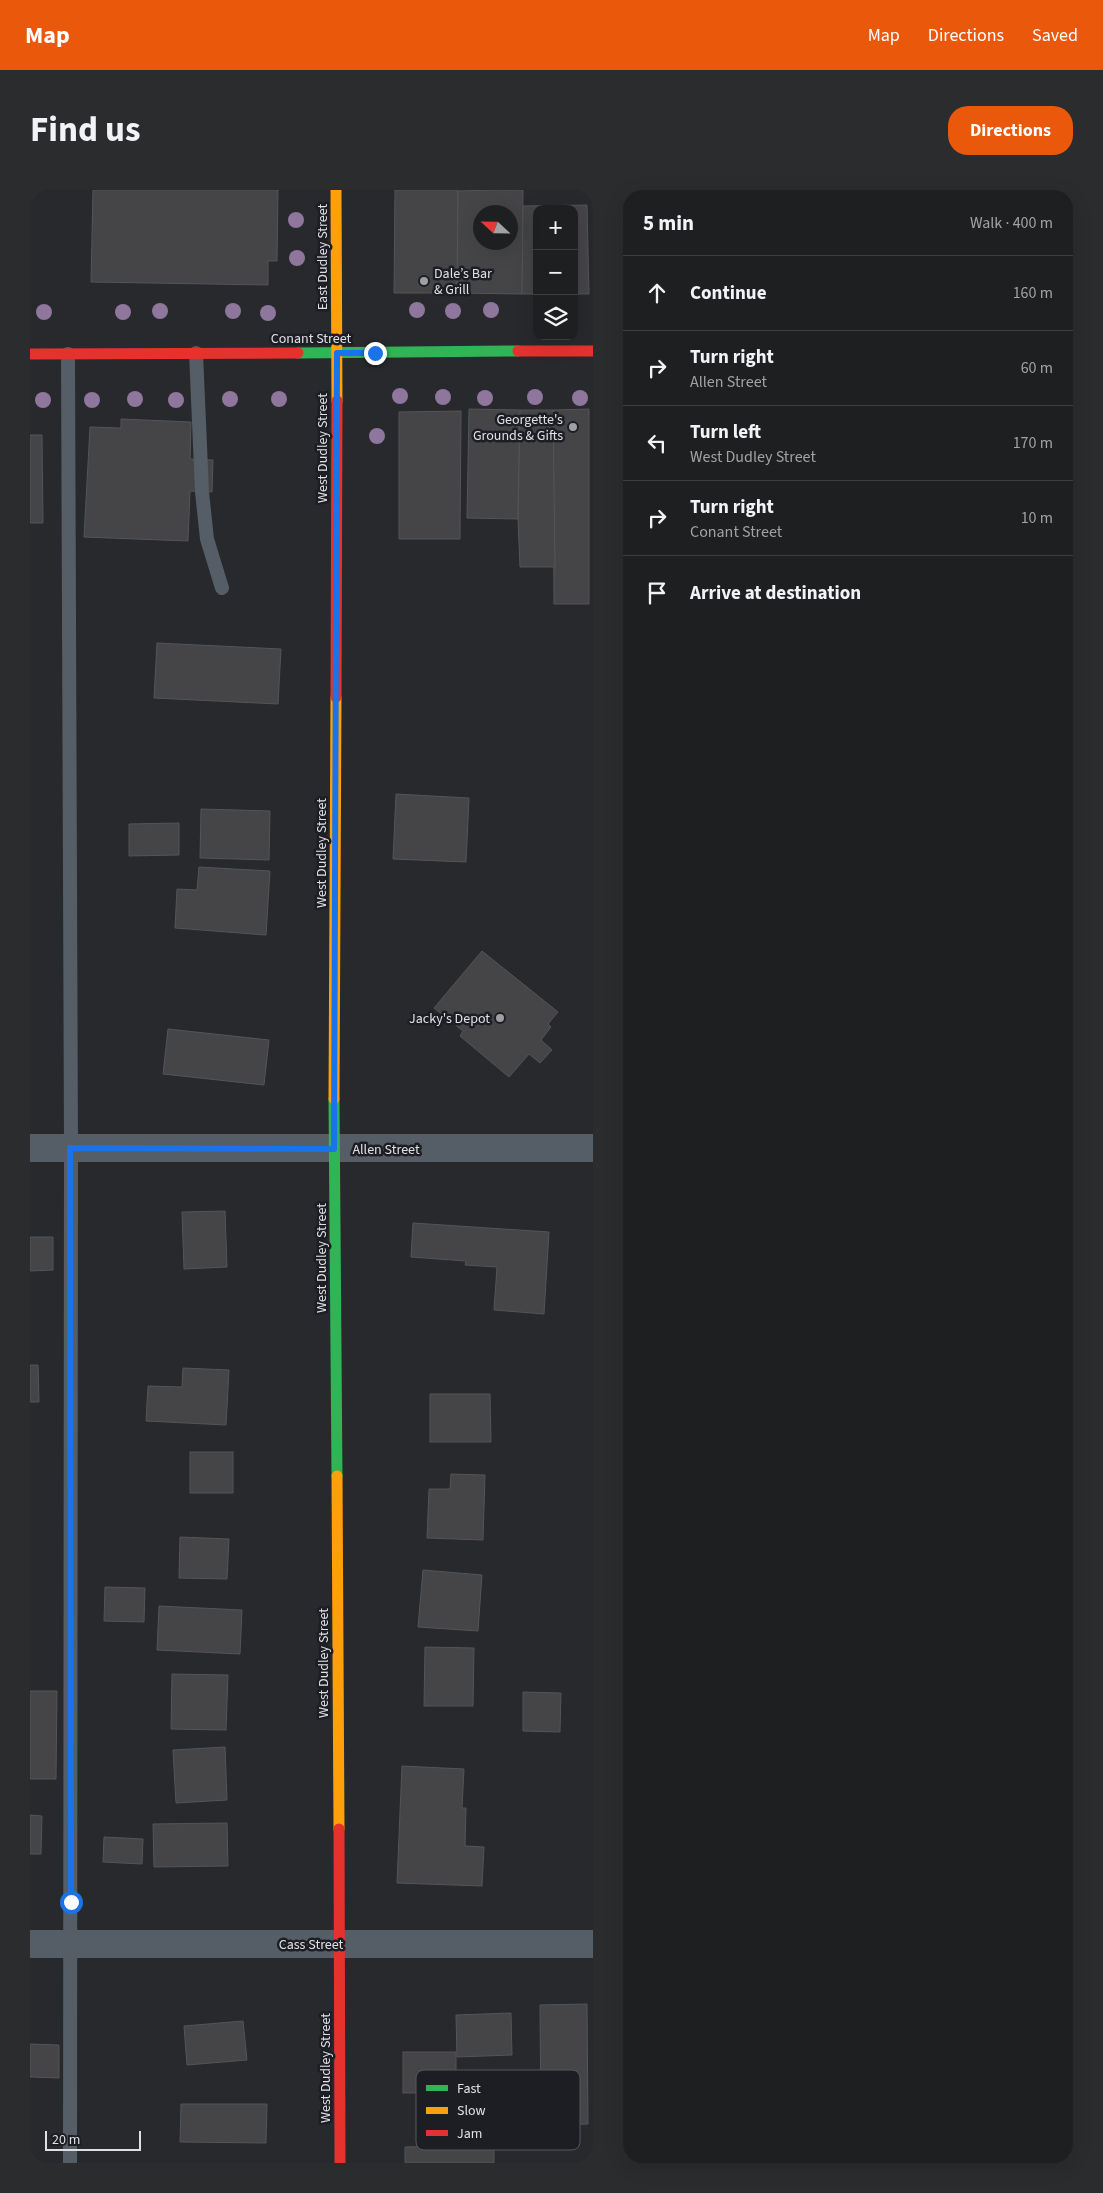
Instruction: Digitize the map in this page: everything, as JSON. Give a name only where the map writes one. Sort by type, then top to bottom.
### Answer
[{"type":"street","name":"East Dudley Street","points":[[336,190],[337,353]]},
{"type":"street","name":"Conant Street","points":[[30,354],[593,351]]},
{"type":"street","name":"West Dudley Street","points":[[337,353],[334,1149],[340,2163]]},
{"type":"street","name":"Allen Street","points":[[30,1148],[593,1148]]},
{"type":"street","name":"Cass Street","points":[[30,1944],[593,1944]]},
{"type":"lane","points":[[196,353],[203,501],[207,539],[222,588]]},
{"type":"lane","points":[[68,354],[70,2163]]},
{"type":"building","points":[[93,190],[278,190],[277,261],[268,261],[268,285],[91,282]]},
{"type":"building","points":[[395,190],[458,190],[457,293],[394,293]]},
{"type":"building","points":[[523,190],[522,294],[457,293],[458,191]]},
{"type":"building","points":[[578,205],[587,205],[589,294],[578,294]]},
{"type":"building","points":[[523,206],[533,206],[533,294],[522,294]]},
{"type":"building","points":[[469,409],[520,410],[518,519],[467,518]]},
{"type":"building","points":[[589,409],[589,604],[554,604],[553,410]]},
{"type":"building","points":[[520,410],[553,410],[555,567],[520,567],[518,519]]},
{"type":"building","points":[[461,411],[460,539],[399,539],[399,412]]},
{"type":"building","points":[[121,419],[191,422],[190,459],[213,460],[212,492],[190,491],[188,541],[84,537],[90,427],[121,428]]},
{"type":"building","points":[[30,435],[42,435],[43,523],[30,523]]},
{"type":"building","points":[[157,643],[281,649],[278,704],[154,698]]},
{"type":"building","points":[[396,794],[469,798],[466,862],[393,859]]},
{"type":"building","points":[[201,809],[270,811],[269,860],[200,858]]},
{"type":"building","points":[[179,823],[179,855],[129,856],[129,824]]},
{"type":"building","points":[[199,867],[270,871],[266,935],[175,928],[177,889],[197,890]]},
{"type":"building","name":"Jacky's Depot","points":[[482,951],[558,1012],[548,1024],[551,1027],[541,1040],[552,1050],[540,1063],[529,1054],[509,1077],[460,1036],[463,1031],[434,1008]]},
{"type":"building","points":[[168,1029],[269,1040],[264,1085],[163,1074]]},
{"type":"building","points":[[225,1211],[227,1267],[184,1269],[182,1212]]},
{"type":"building","points":[[413,1223],[549,1232],[544,1314],[494,1310],[497,1267],[465,1265],[466,1261],[411,1257]]},
{"type":"building","points":[[30,1237],[53,1237],[53,1270],[30,1271]]},
{"type":"building","points":[[30,1365],[38,1365],[39,1402],[30,1402]]},
{"type":"building","points":[[183,1368],[229,1370],[226,1425],[146,1421],[148,1386],[182,1387]]},
{"type":"building","points":[[430,1394],[490,1394],[491,1442],[430,1442]]},
{"type":"building","points":[[190,1452],[233,1452],[233,1493],[190,1493]]},
{"type":"building","points":[[451,1474],[485,1475],[483,1540],[427,1538],[429,1489],[450,1489]]},
{"type":"building","points":[[180,1537],[229,1539],[227,1579],[179,1578]]},
{"type":"building","points":[[423,1570],[482,1575],[478,1631],[418,1627]]},
{"type":"building","points":[[105,1587],[145,1588],[144,1622],[104,1621]]},
{"type":"building","points":[[159,1606],[242,1610],[240,1654],[157,1650]]},
{"type":"building","points":[[425,1647],[474,1648],[473,1706],[424,1706]]},
{"type":"building","points":[[172,1674],[228,1675],[226,1730],[171,1729]]},
{"type":"building","points":[[30,1691],[57,1691],[56,1779],[30,1779]]},
{"type":"building","points":[[523,1692],[561,1693],[560,1732],[523,1731]]},
{"type":"building","points":[[225,1747],[227,1800],[176,1803],[173,1750]]},
{"type":"building","points":[[402,1766],[464,1769],[462,1808],[466,1808],[465,1846],[484,1847],[482,1886],[397,1883]]},
{"type":"building","points":[[30,1815],[42,1816],[41,1854],[30,1854]]},
{"type":"building","points":[[227,1823],[228,1866],[154,1867],[153,1824]]},
{"type":"building","points":[[104,1837],[143,1839],[142,1864],[103,1862]]},
{"type":"building","points":[[587,2004],[588,2124],[580,2124],[580,2070],[541,2070],[540,2005]]},
{"type":"building","points":[[511,2013],[512,2055],[457,2057],[456,2015]]},
{"type":"building","points":[[243,2021],[247,2060],[187,2065],[184,2026]]},
{"type":"building","points":[[30,2044],[59,2045],[59,2078],[30,2077]]},
{"type":"building","points":[[403,2052],[456,2052],[456,2070],[416,2070],[416,2093],[403,2093]]},
{"type":"building","points":[[181,2104],[267,2104],[266,2143],[180,2142]]},
{"type":"building","points":[[405,2147],[416,2147],[416,2150],[494,2150],[494,2163],[405,2163]]},
{"type":"traffic: fast","points":[[298,353],[518,351]]},
{"type":"traffic: fast","points":[[334,1099],[337,1476]]},
{"type":"traffic: slow","points":[[336,190],[337,401]]},
{"type":"traffic: slow","points":[[334,1099],[336,697]]},
{"type":"traffic: slow","points":[[337,1476],[339,1829]]},
{"type":"traffic: jam","points":[[518,351],[593,351]]},
{"type":"traffic: jam","points":[[30,354],[298,353]]},
{"type":"traffic: jam","points":[[336,697],[337,401]]},
{"type":"traffic: jam","points":[[339,1829],[340,2163]]},
{"type":"place","name":"Dale’s Bar & Grill","points":[[424,281]]},
{"type":"place","name":"Georgette's Grounds & Gifts","points":[[573,427]]},
{"type":"place","name":"Jacky's Depot","points":[[500,1018]]},
{"type":"route","points":[[71,1902],[70,1148],[334,1149],[337,353],[375,353]]}]
